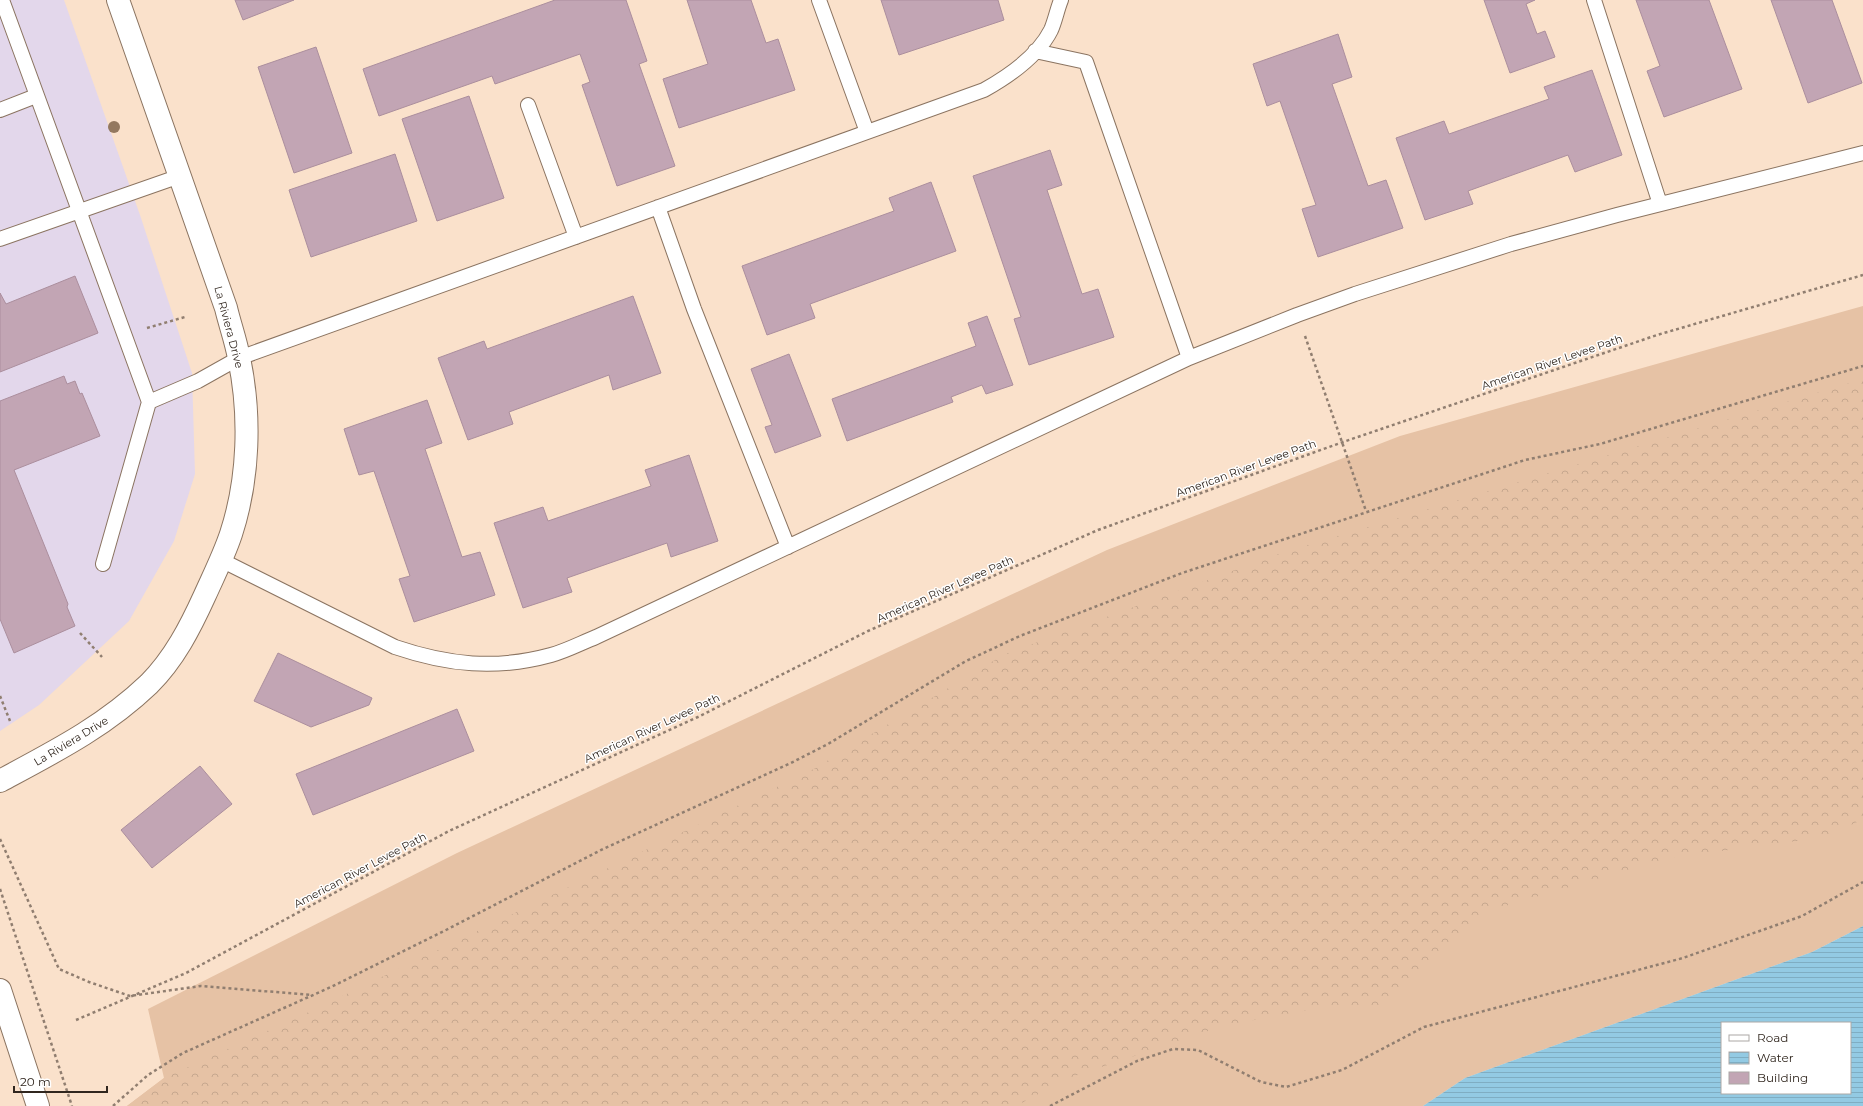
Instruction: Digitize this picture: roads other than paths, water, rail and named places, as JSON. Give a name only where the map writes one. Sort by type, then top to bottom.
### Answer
[{"type":"street","name":"La Riviera Drive","points":[[0,781],[62,748],[108,719],[150,683],[182,644],[221,560],[238,508],[245,458],[246,408],[239,358],[226,308],[118,0]]},
{"type":"street","points":[[0,990],[38,1106]]},
{"type":"lane","points":[[2,0],[78,212],[149,402],[103,564]]},
{"type":"lane","points":[[819,0],[867,132]]},
{"type":"lane","points":[[149,402],[198,381],[239,358],[984,90],[1006,77],[1035,51],[1051,30],[1061,0]]},
{"type":"lane","points":[[1594,0],[1660,204]]},
{"type":"lane","points":[[1035,51],[1086,62],[1189,358]]},
{"type":"lane","points":[[0,110],[36,96]]},
{"type":"lane","points":[[528,105],[576,237]]},
{"type":"lane","points":[[221,560],[395,647],[425,657],[473,664],[505,664],[552,655],[596,637],[1189,358],[1297,315],[1355,294],[1511,244],[1660,204],[1863,153]]},
{"type":"lane","points":[[0,239],[180,176]]},
{"type":"lane","points":[[658,207],[694,309],[788,547]]},
{"type":"water","points":[[1863,926],[1863,1106],[1423,1106],[1465,1078],[1812,952]]}]
